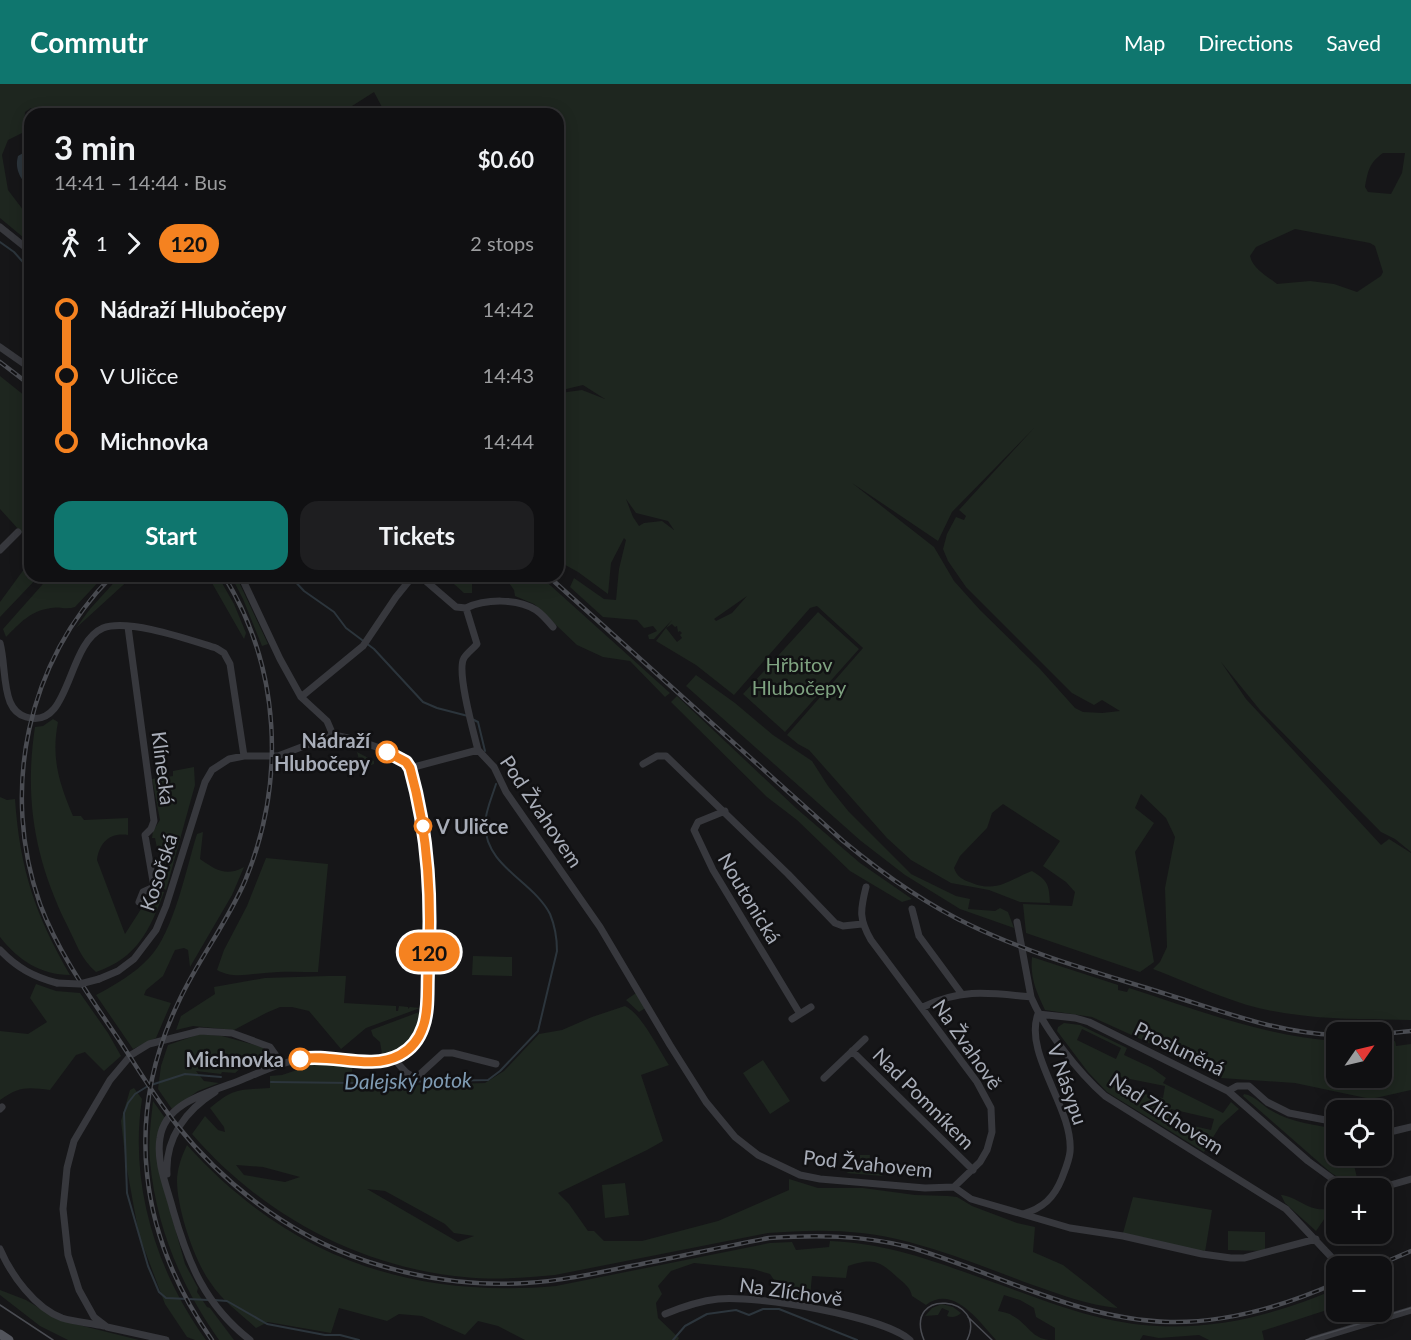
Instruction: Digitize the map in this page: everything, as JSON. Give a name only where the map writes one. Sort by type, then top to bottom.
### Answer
[{"type":"main road","points":[[0,1334],[9,1340]]},
{"type":"street","points":[[0,227],[24,246]]},
{"type":"street","points":[[0,346],[24,364]]},
{"type":"street","points":[[0,550],[18,532]]},
{"type":"street","points":[[167,1188],[167,1154],[174,1135],[199,1103],[225,1087],[282,1064],[317,1057],[370,1061],[393,1058],[411,1046],[423,1027],[430,938],[430,890],[426,850],[410,768],[400,758],[376,747],[333,735],[327,721],[302,697],[280,659],[244,582]]},
{"type":"street","points":[[302,697],[366,642],[408,582]]},
{"type":"street","points":[[427,582],[456,607],[466,608],[476,603],[513,602],[535,610],[553,627]]},
{"type":"street","points":[[466,608],[477,644],[464,658],[462,666],[469,714],[478,750]]},
{"type":"street","points":[[0,643],[10,703],[23,717],[37,720],[46,717],[58,706],[81,650],[87,641],[102,629],[110,626],[153,630],[216,648],[224,653],[230,664],[244,756]]},
{"type":"street","name":"Klínecká","points":[[128,627],[154,821],[151,829],[145,835],[154,887],[143,892],[139,902]]},
{"type":"street","points":[[0,705],[10,703]]},
{"type":"street","name":"Kosořská","points":[[0,951],[30,975],[57,983],[80,984],[99,979],[127,965],[147,944],[156,930],[208,776],[221,763],[244,756],[278,756],[333,735]]},
{"type":"street","name":"Pod Žvahovem","points":[[410,768],[478,750],[494,767],[506,792],[574,887],[706,1102],[735,1137],[758,1155],[800,1175],[820,1179],[925,1188],[954,1187],[970,1199],[1070,1228],[1123,1236],[1202,1254],[1231,1258],[1259,1256],[1316,1239]]},
{"type":"street","points":[[643,764],[657,756],[666,756],[788,874],[835,923],[843,926],[862,924],[861,908],[867,887]]},
{"type":"street","name":"Noutonická","points":[[725,812],[698,822],[694,830],[713,870],[800,1014]]},
{"type":"street","points":[[912,909],[919,936],[961,993]]},
{"type":"street","name":"Nad Zlíchovem","points":[[1017,922],[1031,997],[1038,1014],[1087,1080],[1105,1096],[1286,1209],[1331,1256]]},
{"type":"street","name":"Na Žvahově","points":[[862,924],[871,940],[976,1082],[991,1108],[993,1121],[990,1143],[980,1162],[954,1187]]},
{"type":"street","points":[[922,1007],[961,993],[1031,997]]},
{"type":"street","points":[[792,1018],[811,1007]]},
{"type":"street","name":"Prosluněná","points":[[1038,1014],[1089,1022],[1228,1091],[1237,1086],[1249,1086],[1267,1102],[1289,1113],[1326,1120]]},
{"type":"street","name":"V Násypu","points":[[1020,1214],[1041,1207],[1053,1195],[1069,1162],[1071,1150],[1064,1118],[1034,1034],[1038,1014]]},
{"type":"street","points":[[107,1327],[94,1317],[79,1290],[68,1255],[63,1209],[67,1168],[74,1141],[110,1080],[130,1055],[149,1044],[200,1031],[232,1033],[270,1047],[282,1064]]},
{"type":"street","name":"Nad Pomníkem","points":[[824,1078],[865,1039]]},
{"type":"street","name":"Nad Pomníkem","points":[[852,1051],[973,1170]]},
{"type":"street","points":[[393,1058],[410,1076],[415,1077],[443,1053],[453,1053],[496,1064]]},
{"type":"street","points":[[225,1087],[211,1090],[174,1113],[163,1128],[160,1138],[161,1165],[183,1245],[191,1265],[217,1308],[250,1340]]},
{"type":"street","points":[[1228,1091],[1308,1161],[1331,1178]]},
{"type":"street","points":[[1392,1131],[1411,1127]]},
{"type":"street","points":[[1392,1185],[1411,1179]]},
{"type":"street","points":[[0,1250],[6,1263],[29,1296],[61,1317],[166,1340]]},
{"type":"street","name":"Na Zlíchově","points":[[665,1314],[687,1305],[708,1301],[748,1299],[848,1315],[901,1334],[910,1340]]},
{"type":"street","points":[[1312,1340],[1411,1310]]},
{"type":"green space","points":[[0,84],[1411,84],[1411,852],[1395,839],[1381,832],[1260,710],[1221,662],[1246,699],[1381,845],[1389,839],[1411,853],[1411,1020],[1328,1018],[1287,1014],[1223,997],[1153,969],[1160,962],[1167,947],[1165,888],[1175,837],[1166,818],[1141,794],[1135,808],[1154,823],[1135,852],[1154,962],[1140,972],[1026,933],[1023,904],[1072,906],[1075,892],[1066,882],[1043,866],[1060,841],[1003,804],[992,813],[987,828],[960,856],[954,868],[955,871],[966,881],[989,887],[1003,884],[1032,871],[1047,884],[1050,903],[1020,902],[989,890],[951,883],[911,860],[887,838],[809,750],[787,735],[863,648],[817,606],[810,608],[734,695],[696,665],[656,641],[672,620],[654,639],[649,639],[648,635],[657,631],[653,626],[644,628],[637,620],[603,617],[570,587],[574,578],[604,599],[616,600],[619,569],[626,540],[624,538],[611,563],[608,594],[564,564],[564,392],[582,390],[605,399],[583,385],[564,390],[564,108],[382,108],[374,92],[352,106],[352,108],[24,108],[24,132],[8,140],[2,155],[8,190],[24,211],[24,238],[0,218]],"holes":[[[1383,153],[1405,153],[1402,173],[1391,194],[1368,192],[1365,187],[1370,168]],[[1295,229],[1370,243],[1375,246],[1383,272],[1381,276],[1357,292],[1334,284],[1310,281],[1277,284],[1252,261],[1250,256],[1256,247]],[[1034,428],[959,510],[966,516],[964,520],[956,517],[947,534],[943,549],[948,561],[966,587],[1072,693],[1094,705],[1102,700],[1120,711],[1083,712],[1075,708],[954,581],[934,547],[852,483],[938,541],[952,512]],[[626,499],[636,513],[668,521],[674,530],[662,521],[644,523],[639,526]],[[747,596],[732,613],[716,621],[714,619]],[[672,624],[677,626],[678,632],[682,633],[680,635],[682,638],[677,642],[666,628]]]},
{"type":"green space","points":[[0,376],[24,395],[24,535],[0,509]]},
{"type":"green space","points":[[24,569],[24,582],[33,582],[0,617],[0,602]]},
{"type":"green space","points":[[45,582],[98,582],[75,607],[37,612],[26,618],[6,637],[3,629]]},
{"type":"green space","points":[[115,582],[126,582],[76,628]]},
{"type":"green space","points":[[211,582],[221,582],[234,604],[246,633],[244,639]]},
{"type":"green space","points":[[234,582],[239,582],[268,644],[262,646]]},
{"type":"green space","points":[[452,582],[472,582],[472,593],[464,593]]},
{"type":"green space","points":[[508,582],[547,582],[670,693],[665,697],[630,661],[603,657],[577,645],[534,604],[515,596]]},
{"type":"green space","name":"Hřbitov Hlubočepy","points":[[818,612],[859,649],[785,732],[743,694]]},
{"type":"green space","points":[[696,675],[735,703],[773,735],[812,761],[849,812],[911,874],[956,896],[970,899],[968,909],[995,911],[1000,908],[1008,912],[1014,928],[960,909],[905,875],[861,841],[686,686]]},
{"type":"green space","points":[[677,696],[797,809],[860,863],[912,899],[902,902],[850,871],[797,820],[767,797],[671,702]]},
{"type":"green space","points":[[53,719],[58,722],[55,747],[58,770],[73,816],[81,816],[84,820],[128,818],[128,835],[116,835],[106,840],[97,860],[125,934],[152,892],[164,892],[153,919],[132,951],[110,966],[96,972],[79,950],[56,901],[40,853],[35,829],[31,779],[35,727],[43,726]]},
{"type":"green space","points":[[357,752],[374,761],[374,764],[361,767]]},
{"type":"green space","points":[[194,767],[195,785],[166,890],[160,886],[168,850],[157,848],[155,838],[152,838],[153,831],[160,820],[152,779],[173,776],[173,771]]},
{"type":"green space","points":[[0,797],[7,800],[15,799],[21,848],[31,891],[47,932],[70,975],[49,972],[31,965],[14,953],[0,937]]},
{"type":"green space","points":[[203,832],[200,859],[226,872],[244,867],[232,895],[190,967],[188,950],[184,948],[175,950],[163,976],[146,990],[144,995],[171,1003],[156,1038],[133,1049],[96,995],[137,969],[158,947],[172,917],[197,834]]},
{"type":"green space","points":[[266,858],[328,864],[318,972],[235,975],[217,970],[224,950],[247,906]]},
{"type":"green space","points":[[473,956],[512,957],[512,976],[472,975]]},
{"type":"green space","points":[[1032,957],[1118,985],[1118,990],[1127,992],[1129,988],[1257,1028],[1326,1040],[1326,1088],[1392,1088],[1392,1041],[1395,1041],[1396,1046],[1411,1044],[1411,1090],[1371,1099],[1295,1083],[1221,1078],[1225,1069],[1177,1043],[1169,1052],[1092,1017],[1045,1010],[1034,984]]},
{"type":"green space","points":[[346,976],[344,1003],[396,1006],[396,1011],[399,1006],[408,1007],[408,1009],[410,1007],[420,1008],[366,1028],[341,1049],[309,1011],[292,1007],[280,1007],[234,1030],[193,1026],[176,1030],[181,1016],[215,994],[214,987],[265,978]]},
{"type":"green space","points":[[36,984],[56,991],[80,993],[121,1056],[104,1071],[85,1052],[76,1055],[50,1090],[24,1089],[13,1092],[0,1100],[0,1031],[28,1034],[47,1022],[30,998]]},
{"type":"green space","points":[[636,993],[647,1007],[639,1012],[626,1000]]},
{"type":"green space","points":[[625,1006],[643,1024],[669,1065],[641,1075],[663,1141],[558,1193],[569,1204],[588,1231],[594,1231],[604,1241],[642,1241],[718,1221],[789,1190],[789,1179],[818,1188],[863,1188],[915,1195],[957,1197],[972,1206],[1017,1223],[1035,1227],[1033,1252],[1063,1265],[1118,1308],[1073,1299],[955,1256],[909,1242],[839,1231],[768,1233],[555,1275],[487,1278],[425,1271],[386,1262],[314,1232],[280,1212],[249,1189],[219,1163],[192,1134],[205,1116],[218,1130],[225,1132],[224,1127],[210,1108],[226,1096],[238,1091],[270,1088],[270,1076],[282,1075],[318,1063],[364,1067],[383,1067],[394,1064],[382,1068],[352,1067],[352,1078],[363,1081],[363,1078],[407,1077],[416,1079],[416,1082],[348,1082],[349,1085],[360,1087],[485,1083],[504,1071],[539,1034],[562,1030]],"holes":[[[236,1165],[263,1167],[300,1177],[285,1182],[244,1175]],[[367,1189],[385,1191],[445,1224],[454,1233],[474,1236],[458,1242]]]},
{"type":"green space","points":[[422,1011],[418,1026],[409,1042],[396,1053],[382,1054],[380,1042],[373,1036],[371,1030]]},
{"type":"green space","points":[[1064,1023],[1080,1025],[1127,1048],[1124,1055],[1152,1068],[1166,1078],[1163,1083],[1223,1113],[1231,1102],[1239,1109],[1220,1126],[1204,1152],[1107,1092],[1088,1072],[1057,1031],[1058,1027]],"holes":[[[1082,1029],[1121,1048],[1116,1059],[1077,1040]],[[1120,1077],[1165,1086],[1163,1098],[1118,1088]],[[1171,1109],[1214,1119],[1211,1130],[1168,1120]]]},
{"type":"green space","points":[[200,1034],[222,1036],[262,1047],[267,1051],[266,1056],[251,1064],[250,1061],[240,1065],[241,1068],[235,1073],[196,1071],[204,1081],[219,1083],[198,1091],[172,1109],[158,1089],[161,1066],[168,1045]]},
{"type":"green space","points":[[763,1060],[790,1101],[770,1114],[743,1073]]},
{"type":"green space","points":[[134,1088],[142,1099],[139,1163],[150,1225],[173,1285],[206,1340],[187,1337],[165,1304],[139,1235],[121,1121],[130,1090]]},
{"type":"green space","points":[[1244,1094],[1252,1097],[1287,1118],[1326,1127],[1326,1166],[1354,1166],[1357,1178],[1339,1178],[1330,1172],[1243,1096]]},
{"type":"green space","points":[[153,1101],[165,1118],[158,1167],[185,1264],[198,1288],[197,1292],[234,1340],[219,1340],[205,1320],[182,1277],[164,1232],[150,1161]]},
{"type":"green space","points":[[187,1145],[225,1183],[266,1216],[309,1242],[354,1262],[401,1276],[450,1285],[502,1288],[556,1286],[770,1243],[792,1242],[796,1250],[829,1247],[830,1241],[870,1245],[909,1254],[1075,1311],[1136,1324],[1195,1326],[1223,1323],[1280,1310],[1326,1293],[1326,1310],[1262,1331],[1264,1340],[1209,1340],[1199,1335],[1159,1338],[1143,1335],[1140,1340],[1055,1340],[1055,1328],[1036,1317],[1034,1308],[1004,1295],[998,1311],[1011,1315],[1033,1333],[1049,1340],[996,1340],[974,1315],[956,1302],[946,1299],[936,1300],[926,1305],[912,1296],[906,1285],[891,1271],[875,1262],[869,1261],[848,1266],[846,1278],[812,1276],[810,1297],[782,1292],[770,1274],[753,1269],[694,1263],[671,1271],[658,1286],[662,1294],[656,1303],[658,1318],[679,1338],[678,1340],[525,1340],[498,1326],[478,1321],[465,1335],[422,1316],[399,1314],[387,1321],[339,1308],[331,1333],[268,1322],[256,1328],[215,1289],[198,1261],[180,1205],[177,1181],[180,1162]]},
{"type":"green space","points":[[860,1155],[870,1155],[869,1168],[883,1176],[846,1173],[860,1167]]},
{"type":"green space","points":[[625,1183],[629,1215],[605,1218],[602,1185]]},
{"type":"green space","points":[[1281,1195],[1314,1208],[1326,1209],[1326,1216],[1316,1231],[1285,1203]]},
{"type":"green space","points":[[1133,1197],[1212,1210],[1205,1252],[1123,1233]]},
{"type":"green space","points":[[1228,1231],[1265,1232],[1265,1251],[1228,1250]]},
{"type":"green space","points":[[0,1290],[26,1300],[59,1320],[139,1340],[68,1340],[40,1326],[0,1295]]},
{"type":"green space","points":[[942,1304],[953,1307],[961,1313],[949,1317],[947,1316],[949,1311],[942,1308],[938,1315],[925,1316],[932,1308]]},
{"type":"shaded area","points":[[24,152],[24,181],[17,166],[18,156]]},
{"type":"waterway","name":"Dalejský potok","points":[[0,242],[24,263]]},
{"type":"waterway","name":"Dalejský potok","points":[[296,582],[304,591],[334,612],[346,628],[374,649],[423,702],[468,716]]},
{"type":"waterway","name":"Dalejský potok","points":[[472,719],[478,722],[485,751]]},
{"type":"waterway","name":"Dalejský potok","points":[[271,1082],[488,1080],[500,1071],[538,1031],[557,951],[555,932],[550,914],[542,902],[502,863],[487,840],[485,820],[496,784]]},
{"type":"waterway","name":"Dalejský potok","points":[[209,1300],[166,1298],[159,1292],[148,1266],[127,1193],[124,1113],[135,1094],[148,1086],[185,1074],[221,1077]]},
{"type":"waterway","name":"Dalejský potok","points":[[214,1300],[227,1301],[267,1324],[359,1340]]},
{"type":"waterway","points":[[673,1340],[685,1326],[707,1314],[736,1310],[749,1315],[763,1309],[779,1309],[857,1340]]},
{"type":"tram line","points":[[924,1340],[920,1323],[925,1311],[934,1305],[946,1303],[957,1306],[966,1314],[971,1325],[967,1340]]},
{"type":"tram line","points":[[0,1305],[53,1340]]},
{"type":"tram line","points":[[1306,1340],[1411,1308]]},
{"type":"tram line","points":[[968,1317],[992,1340]]},
{"type":"railway","points":[[0,362],[24,380]]},
{"type":"railway","points":[[107,582],[83,610],[59,647],[41,687],[29,730],[23,773],[22,817],[28,861],[40,904],[77,977],[176,1124],[196,1148],[243,1192],[295,1228],[352,1256],[382,1266],[417,1275],[471,1283],[539,1282],[576,1277],[769,1238],[822,1236],[856,1238],[909,1247],[1070,1304],[1136,1319],[1170,1322],[1213,1320],[1276,1306],[1326,1287]]},
{"type":"railway","points":[[212,1340],[187,1300],[168,1259],[155,1218],[147,1175],[146,1132],[150,1088],[161,1045],[179,1001],[245,881],[258,843],[267,805],[271,765],[271,726],[267,687],[257,649],[243,611],[227,582]]},
{"type":"railway","points":[[555,582],[843,841],[889,877],[938,908],[996,937],[1094,972],[1251,1021],[1326,1034]]},
{"type":"railway","points":[[1392,1033],[1411,1031]]},
{"type":"railway","points":[[1392,1259],[1411,1251]]},
{"type":"bus line","name":"120","points":[[300,1059],[317,1057],[382,1061],[400,1054],[411,1046],[423,1027],[430,938],[430,890],[426,850],[410,768],[406,762],[387,752]]},
{"type":"place","name":"Nádraží Hlubočepy","points":[[387,752]]},
{"type":"place","name":"V Uličce","points":[[423,826]]},
{"type":"place","name":"Michnovka","points":[[300,1059]]}]
